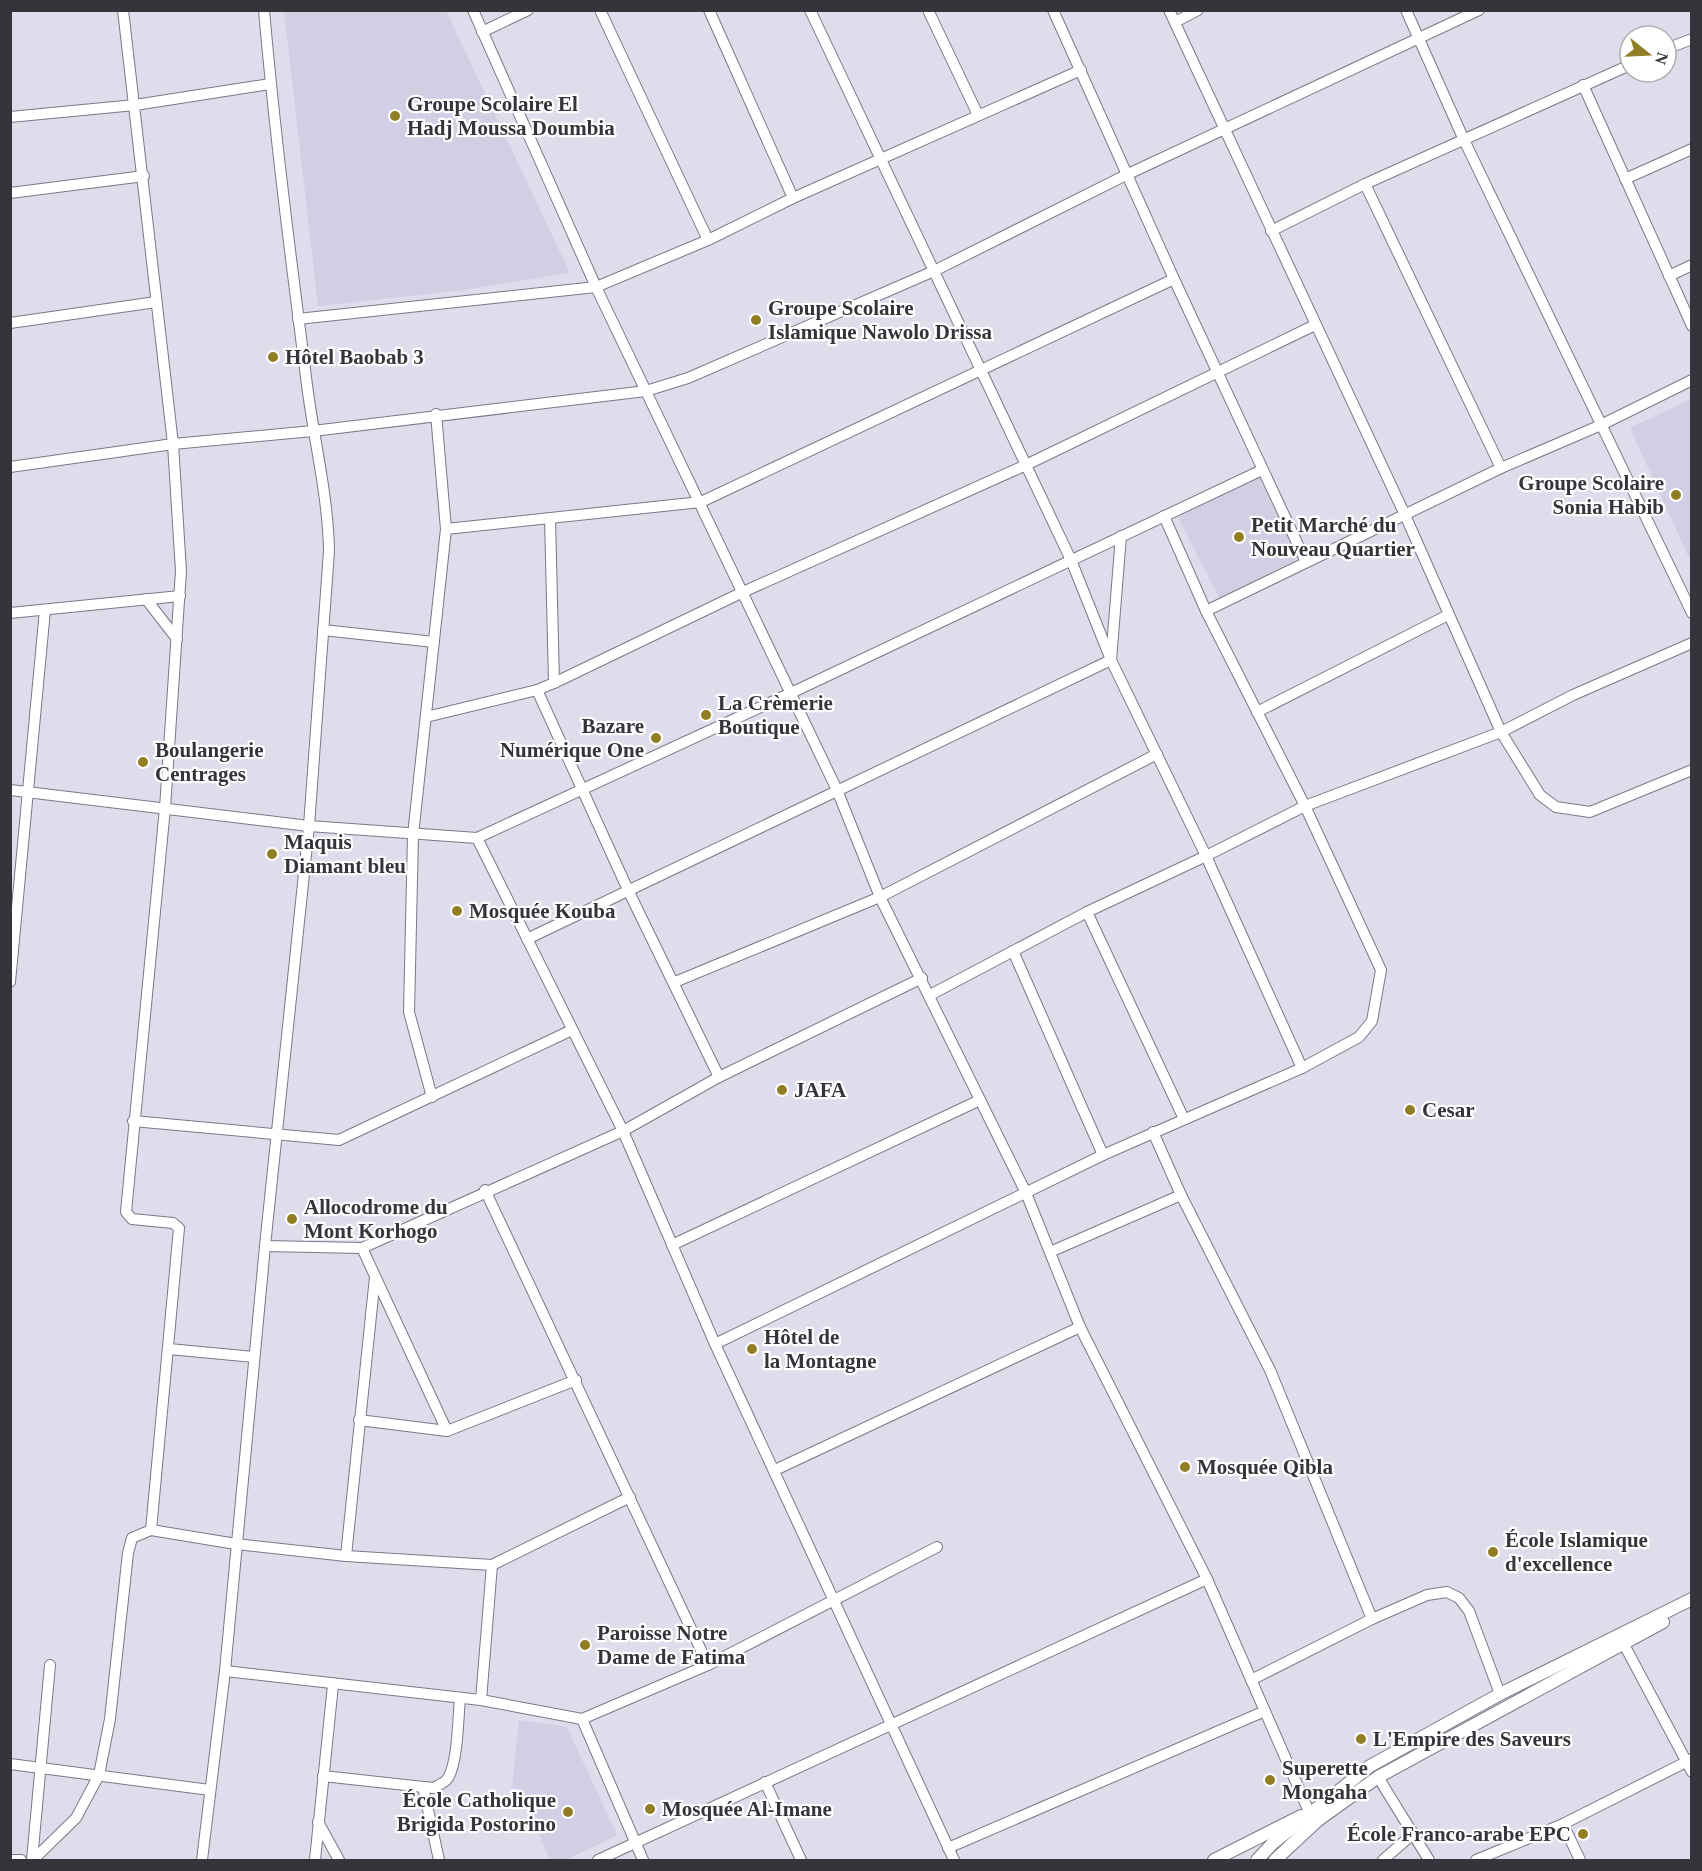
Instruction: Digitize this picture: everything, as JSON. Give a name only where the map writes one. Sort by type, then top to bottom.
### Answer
[{"type":"main road","points":[[1257,1860],[1273,1843],[1378,1777],[1692,1599]]},
{"type":"main road","points":[[1275,1860],[1313,1817],[1370,1766],[1500,1694],[1692,1607]]},
{"type":"main road","points":[[1215,1860],[1291,1819],[1313,1817]]},
{"type":"street","points":[[123,10],[173,444],[180,596],[165,808],[134,1121],[128,1216],[173,1223],[179,1228],[152,1530]]},
{"type":"street","points":[[202,1860],[225,1671],[265,1246],[309,826],[329,551],[328,514],[313,431],[298,319],[270,84],[264,10]]},
{"type":"street","points":[[473,10],[596,287],[837,790],[880,897],[922,978],[1026,1193],[1080,1327],[1207,1579],[1313,1817]]},
{"type":"street","points":[[482,32],[528,10]]},
{"type":"street","points":[[600,10],[708,240]]},
{"type":"street","points":[[709,10],[793,198]]},
{"type":"street","points":[[810,10],[1071,560],[1111,660],[1206,856],[1302,1068]]},
{"type":"street","points":[[928,10],[978,115]]},
{"type":"street","points":[[1053,10],[1126,175],[1306,562]]},
{"type":"street","points":[[1169,10],[1405,515],[1501,732],[1540,795],[1556,807],[1590,812],[1692,770]]},
{"type":"street","points":[[1175,22],[1198,10]]},
{"type":"street","points":[[1406,10],[1464,140],[1692,613]]},
{"type":"street","points":[[10,467],[173,444],[313,431],[436,414],[646,391],[688,378],[934,271],[1126,175],[1479,10]]},
{"type":"street","points":[[1678,45],[1692,39]]},
{"type":"street","points":[[298,319],[596,287],[708,240],[793,198],[1081,70]]},
{"type":"street","points":[[1271,231],[1365,184],[1618,70]]},
{"type":"street","points":[[10,117],[135,105],[270,84]]},
{"type":"street","points":[[1583,85],[1692,326]]},
{"type":"street","points":[[1625,179],[1692,149]]},
{"type":"street","points":[[10,193],[144,177]]},
{"type":"street","points":[[1365,184],[1501,468]]},
{"type":"street","points":[[1669,276],[1692,265]]},
{"type":"street","points":[[446,529],[701,502],[1174,279]]},
{"type":"street","points":[[10,323],[156,302]]},
{"type":"street","points":[[426,717],[537,690],[554,683],[744,592],[1026,465],[1217,370],[1315,325]]},
{"type":"street","points":[[1206,611],[1501,468],[1601,425],[1692,380]]},
{"type":"street","points":[[432,1097],[409,1012],[413,835],[446,529],[436,414]]},
{"type":"street","points":[[10,790],[309,826],[477,838],[791,693],[1262,470]]},
{"type":"street","points":[[715,1344],[1103,1155],[1302,1068],[1359,1037],[1372,1021],[1381,970],[1305,806],[1206,611],[1164,516]]},
{"type":"street","points":[[550,518],[554,683]]},
{"type":"street","points":[[1111,660],[1121,536]]},
{"type":"street","points":[[10,614],[180,596]]},
{"type":"street","points":[[146,599],[177,639]]},
{"type":"street","points":[[10,982],[26,792],[45,610]]},
{"type":"street","points":[[1257,712],[1448,615]]},
{"type":"street","points":[[323,630],[434,642]]},
{"type":"street","points":[[930,995],[1088,912],[1305,806],[1501,732],[1573,695],[1692,643]]},
{"type":"street","points":[[527,939],[1111,660]]},
{"type":"street","points":[[537,690],[628,890],[675,982],[719,1077]]},
{"type":"street","points":[[675,982],[880,897],[1157,754]]},
{"type":"street","points":[[477,838],[623,1131],[715,1344],[832,1602],[954,1860]]},
{"type":"street","points":[[1088,912],[1184,1119]]},
{"type":"street","points":[[1013,951],[1103,1155]]},
{"type":"street","points":[[265,1246],[362,1248],[485,1190],[623,1131],[719,1077],[922,978]]},
{"type":"street","points":[[134,1121],[339,1140],[572,1030]]},
{"type":"street","points":[[672,1245],[980,1100]]},
{"type":"street","points":[[1153,1132],[1181,1195],[1270,1370],[1372,1619]]},
{"type":"street","points":[[485,1190],[708,1665]]},
{"type":"street","points":[[1050,1252],[1181,1195]]},
{"type":"street","points":[[362,1248],[447,1431]]},
{"type":"street","points":[[346,1556],[375,1277]]},
{"type":"street","points":[[774,1470],[1080,1327]]},
{"type":"street","points":[[169,1349],[254,1357]]},
{"type":"street","points":[[359,1420],[447,1431],[576,1380]]},
{"type":"street","points":[[33,1860],[76,1818],[99,1775],[110,1719],[128,1553],[132,1538],[152,1530],[236,1544],[346,1556],[492,1564],[630,1497]]},
{"type":"street","points":[[225,1671],[481,1700],[582,1719],[708,1665],[937,1547]]},
{"type":"street","points":[[481,1700],[492,1564]]},
{"type":"street","points":[[598,1860],[1207,1579]]},
{"type":"street","points":[[1251,1680],[1372,1619],[1428,1595],[1447,1592],[1459,1598],[1469,1611],[1500,1694]]},
{"type":"street","points":[[1621,1639],[1689,1760],[1692,1772]]},
{"type":"street","points":[[33,1860],[50,1665]]},
{"type":"street","points":[[315,1860],[333,1685]]},
{"type":"street","points":[[323,1776],[433,1788],[449,1777],[460,1698]]},
{"type":"street","points":[[948,1848],[1265,1711]]},
{"type":"street","points":[[582,1719],[643,1860]]},
{"type":"street","points":[[1476,1860],[1563,1824],[1689,1760]]},
{"type":"street","points":[[10,1764],[210,1790]]},
{"type":"street","points":[[1378,1777],[1429,1860]]},
{"type":"street","points":[[765,1782],[801,1860]]},
{"type":"street","points":[[423,1787],[439,1860]]},
{"type":"street","points":[[318,1822],[339,1860]]},
{"type":"street","points":[[1563,1824],[1580,1860]]},
{"type":"street","points":[[1383,1860],[1414,1833]]},
{"type":"street","points":[[10,1860],[21,1860]]},
{"type":"shaded area","name":"Groupe Scolaire El Hadj Moussa Doumbia","points":[[284,11],[446,11],[570,273],[463,290],[318,306]]},
{"type":"shaded area","name":"Groupe Scolaire Sonia Habib","points":[[1691,399],[1691,562],[1630,428]]},
{"type":"shaded area","name":"Petit Marché du Nouveau Quartier","points":[[1259,476],[1300,558],[1219,598],[1178,517]]},
{"type":"shaded area","name":"École Catholique Brigida Postorino","points":[[519,1720],[567,1727],[617,1835],[566,1860],[550,1860],[519,1789],[512,1788]]},
{"type":"place","name":"Groupe Scolaire El Hadj Moussa Doumbia","points":[[395,116]]},
{"type":"place","name":"Groupe Scolaire Islamique Nawolo Drissa","points":[[756,320]]},
{"type":"place","name":"Hôtel Baobab 3","points":[[273,357]]},
{"type":"place","name":"Groupe Scolaire Sonia Habib","points":[[1676,495]]},
{"type":"place","name":"Petit Marché du Nouveau Quartier","points":[[1239,537]]},
{"type":"place","name":"La Crèmerie Boutique","points":[[706,715]]},
{"type":"place","name":"Bazare Numérique One","points":[[656,738]]},
{"type":"place","name":"Boulangerie Centrages","points":[[143,762]]},
{"type":"place","name":"Maquis Diamant bleu","points":[[272,854]]},
{"type":"place","name":"Mosquée Kouba","points":[[457,911]]},
{"type":"place","name":"JAFA","points":[[782,1090]]},
{"type":"place","name":"Cesar","points":[[1410,1110]]},
{"type":"place","name":"Allocodrome du Mont Korhogo","points":[[292,1219]]},
{"type":"place","name":"Hôtel de la Montagne","points":[[752,1349]]},
{"type":"place","name":"Mosquée Qibla","points":[[1185,1467]]},
{"type":"place","name":"École Islamique d'excellence","points":[[1493,1552]]},
{"type":"place","name":"Paroisse Notre Dame de Fatima","points":[[585,1645]]},
{"type":"place","name":"L'Empire des Saveurs","points":[[1361,1739]]},
{"type":"place","name":"Superette Mongaha","points":[[1270,1780]]},
{"type":"place","name":"Mosquée Al-Imane","points":[[650,1809]]},
{"type":"place","name":"École Catholique Brigida Postorino","points":[[568,1812]]},
{"type":"place","name":"École Franco-arabe EPC","points":[[1583,1834]]}]
